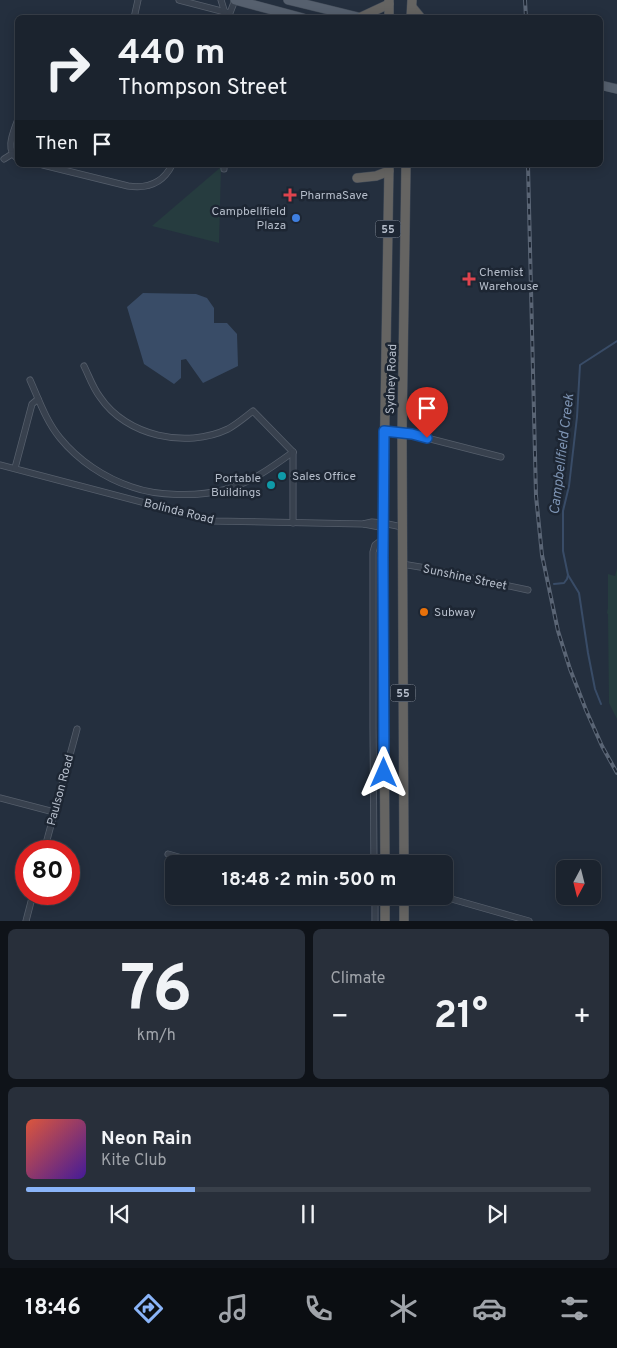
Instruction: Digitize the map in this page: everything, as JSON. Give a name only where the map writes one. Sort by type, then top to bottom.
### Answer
[{"type":"highway","points":[[366,15],[389,2]]},
{"type":"highway","points":[[388,15],[389,2]]},
{"type":"highway","points":[[412,4],[419,15]]},
{"type":"highway","name":"Sydney Road","points":[[404,855],[402,433],[406,167]]},
{"type":"highway","points":[[357,178],[376,176],[389,168]]},
{"type":"highway","name":"Sydney Road","points":[[385,855],[383,525],[389,168]]},
{"type":"highway","points":[[385,905],[386,920]]},
{"type":"highway","points":[[404,905],[404,920]]},
{"type":"main road","points":[[235,0],[292,15]]},
{"type":"main road","points":[[288,0],[340,15]]},
{"type":"main road","points":[[603,86],[617,89]]},
{"type":"street","points":[[135,15],[138,0]]},
{"type":"street","points":[[179,0],[227,15]]},
{"type":"street","points":[[221,0],[227,15]]},
{"type":"street","points":[[227,15],[235,0]]},
{"type":"street","points":[[15,129],[10,146],[12,154],[15,156]]},
{"type":"street","points":[[4,159],[12,154]]},
{"type":"street","points":[[51,167],[128,186],[142,187],[159,181],[167,174],[171,167]]},
{"type":"street","points":[[84,366],[99,397],[111,410],[129,424],[144,432],[160,436],[184,438],[211,435],[234,425],[253,411],[293,452],[293,523]]},
{"type":"street","points":[[30,380],[44,413],[72,451],[92,468],[132,488],[162,494],[191,494],[222,490],[266,472],[293,452]]},
{"type":"street","points":[[15,468],[32,404],[38,398]]},
{"type":"street","points":[[384,431],[415,434],[501,457]]},
{"type":"street","name":"Bolinda Road","points":[[0,464],[214,521],[364,524],[402,527]]},
{"type":"street","name":"Sydney Road","points":[[374,855],[373,552],[375,545],[383,539]]},
{"type":"street","name":"Sunshine Street","points":[[402,564],[528,590]]},
{"type":"street","points":[[373,706],[384,706]]},
{"type":"street","name":"Paulson Road","points":[[47,840],[77,729]]},
{"type":"street","points":[[0,798],[54,812]]},
{"type":"street","points":[[453,899],[529,920]]},
{"type":"street","points":[[26,920],[30,905]]},
{"type":"street","points":[[375,905],[375,920]]},
{"type":"green space","points":[[221,167],[219,243],[152,226]]},
{"type":"green space","points":[[617,568],[617,719],[609,703],[607,613],[608,574],[615,576]]},
{"type":"water","points":[[143,293],[196,294],[207,298],[214,308],[214,323],[227,323],[237,334],[238,366],[203,383],[186,359],[181,360],[181,378],[174,384],[144,364],[127,307]]},
{"type":"waterway","name":"Campbellfield Creek","points":[[601,704],[595,689],[579,593],[568,575],[563,551],[563,511],[569,486],[577,417],[580,365],[617,341]]},
{"type":"waterway","points":[[554,584],[564,583],[568,575]]},
{"type":"railway","points":[[525,0],[526,15]]},
{"type":"railway","points":[[528,167],[536,496],[542,555],[558,631],[570,669],[602,746],[617,773]]},
{"type":"place","name":"PharmaSave","points":[[290,195]]},
{"type":"place","name":"Campbellfield Plaza","points":[[296,218]]},
{"type":"place","name":"Chemist Warehouse","points":[[469,279]]},
{"type":"place","name":"Sales Office","points":[[282,476]]},
{"type":"place","name":"Portable Buildings","points":[[271,485]]},
{"type":"place","name":"Subway","points":[[424,612]]},
{"type":"route","points":[[384,773],[384,431],[412,434],[427,438]]}]
